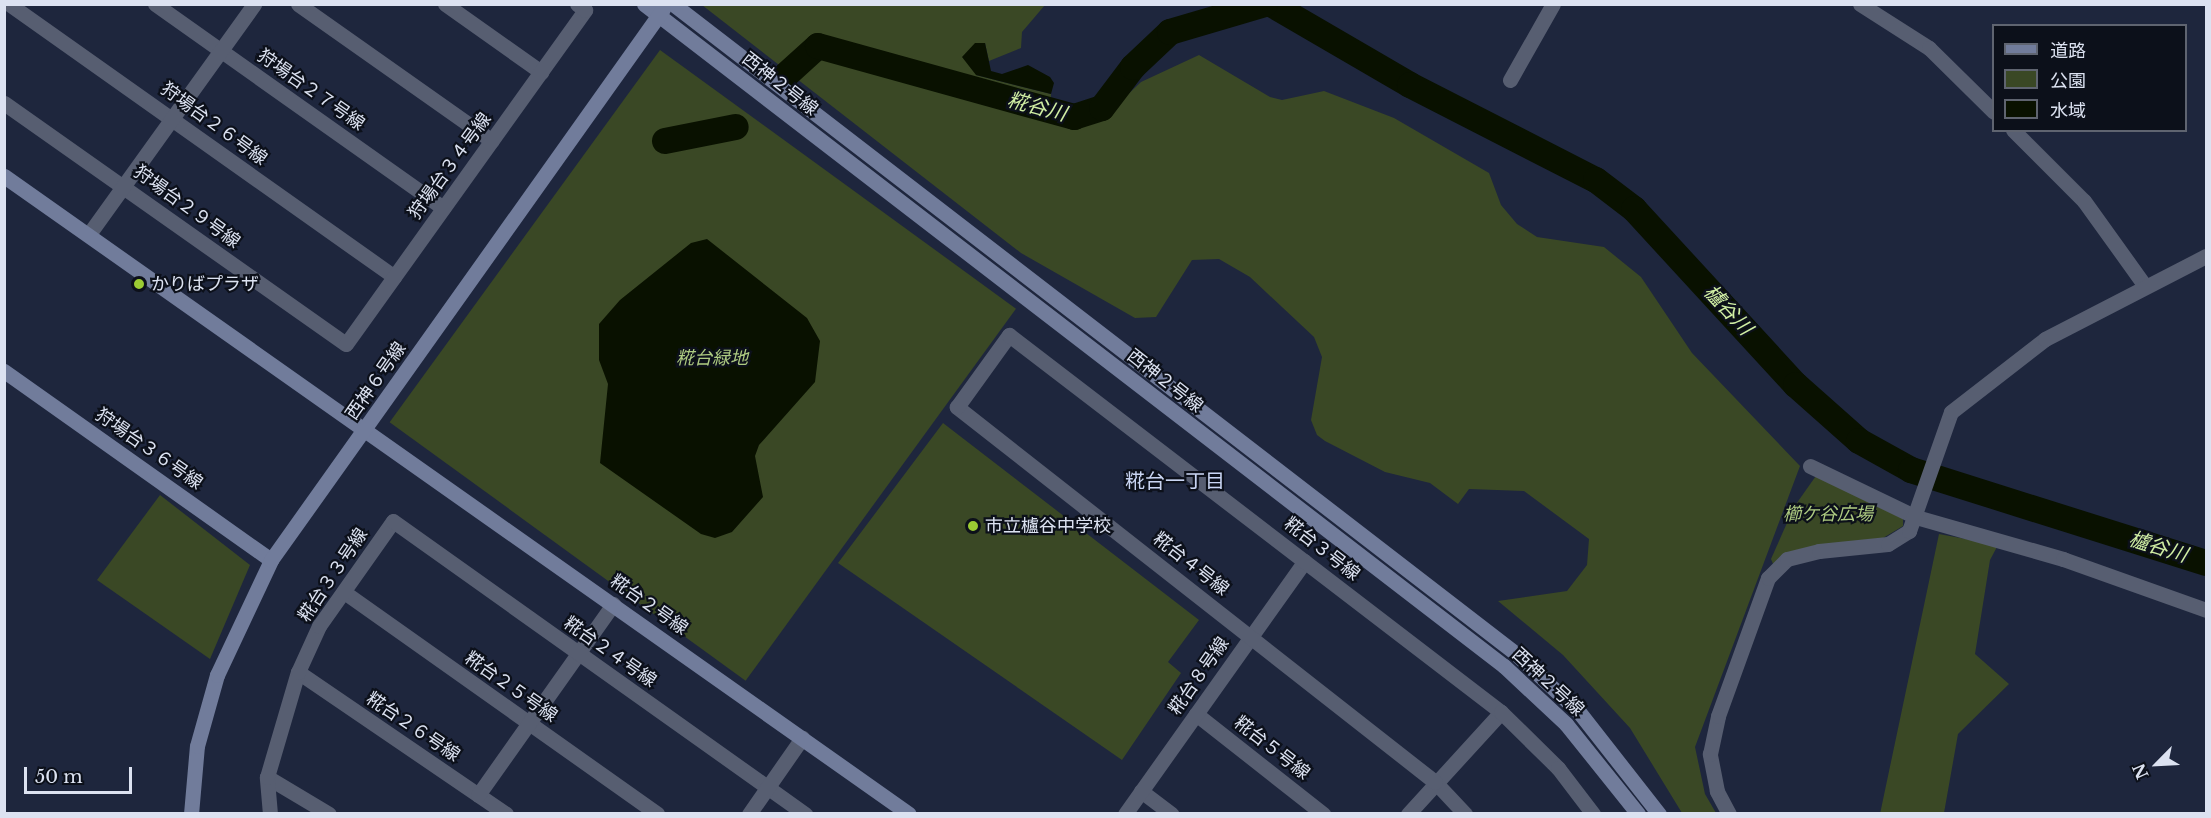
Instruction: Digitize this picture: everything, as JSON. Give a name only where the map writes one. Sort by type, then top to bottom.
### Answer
[{"type":"street","name":"狩場台２６号線","points":[[9,4],[27,9],[172,118],[394,277]]},
{"type":"street","name":"狩場台２７号線","points":[[155,4],[443,208]]},
{"type":"street","points":[[89,234],[254,4]]},
{"type":"street","points":[[298,4],[492,141]]},
{"type":"street","points":[[445,4],[541,72]]},
{"type":"street","name":"西神２号線","points":[[644,4],[662,10],[1504,666],[1566,724],[1638,813]]},
{"type":"street","name":"西神２号線","points":[[673,4],[1515,653],[1579,712],[1659,813]]},
{"type":"street","points":[[1510,80],[1553,4]]},
{"type":"street","points":[[1860,4],[1929,48],[1992,110]]},
{"type":"street","name":"狩場台３４号線","points":[[346,344],[541,72],[581,7]]},
{"type":"street","name":"西神６号線","points":[[191,813],[197,746],[217,675],[271,560],[662,10]]},
{"type":"street","name":"狩場台２９号線","points":[[4,103],[124,185],[346,344]]},
{"type":"street","points":[[2015,132],[2084,201],[2145,286]]},
{"type":"street","name":"糀台２号線","points":[[4,176],[367,428],[909,813]]},
{"type":"street","points":[[1729,813],[1717,791],[1710,754],[1718,716],[1768,578],[1787,559],[1819,551],[1888,544],[1909,531],[1916,517],[1951,412],[2045,339],[2145,286],[2206,258]]},
{"type":"street","name":"糀台３号線","points":[[1009,335],[1501,712],[1558,768],[1593,813]]},
{"type":"street","name":"糀台４号線","points":[[1009,335],[957,407],[1252,636],[1435,782],[1465,813]]},
{"type":"street","name":"狩場台３６号線","points":[[4,371],[271,560]]},
{"type":"street","points":[[1810,466],[1916,517],[2063,559],[2206,610]]},
{"type":"street","name":"糀台３３号線","points":[[267,777],[298,672],[319,626],[393,520]]},
{"type":"street","name":"糀台２４号線","points":[[393,520],[805,813]]},
{"type":"street","name":"糀台８号線","points":[[1125,813],[1305,561]]},
{"type":"street","name":"糀台２５号線","points":[[344,592],[657,813]]},
{"type":"street","points":[[478,795],[613,604]]},
{"type":"street","name":"糀台２６号線","points":[[298,672],[506,813]]},
{"type":"street","points":[[1408,813],[1501,712]]},
{"type":"street","name":"糀台５号線","points":[[1196,714],[1323,813]]},
{"type":"street","points":[[749,813],[802,738]]},
{"type":"street","points":[[267,777],[270,813]]},
{"type":"street","points":[[267,777],[329,813]]},
{"type":"street","points":[[1141,791],[1171,813]]},
{"type":"green space","points":[[702,5],[1045,5],[1022,32],[1021,48],[989,61],[985,43],[976,75],[1051,94],[1050,115],[1068,124],[1101,120],[1141,82],[1199,55],[1270,97],[1282,100],[1324,91],[1394,118],[1489,173],[1501,205],[1517,224],[1537,237],[1604,247],[1641,277],[1692,353],[1800,466],[1695,747],[1705,794],[1716,813],[1682,813],[1630,728],[1563,655],[1498,601],[1567,591],[1587,565],[1589,539],[1524,491],[1469,489],[1458,504],[1430,483],[1385,472],[1325,441],[1317,435],[1311,420],[1322,357],[1314,337],[1250,277],[1219,259],[1192,260],[1156,317],[1135,318],[1021,253]]},
{"type":"green space","name":"糀台緑地","points":[[660,50],[1016,309],[746,681],[390,422]]},
{"type":"green space","points":[[943,423],[1199,620],[1168,662],[1181,673],[1122,760],[838,563]]},
{"type":"green space","name":"櫛ケ谷広場","points":[[1818,473],[1903,517],[1903,526],[1883,538],[1773,564],[1771,559],[1794,507]]},
{"type":"green space","points":[[160,495],[250,565],[210,659],[97,580]]},
{"type":"green space","points":[[1939,534],[1998,545],[1990,560],[1975,654],[2009,684],[1958,734],[1944,813],[1880,814]]},
{"type":"water","points":[[975,43],[985,43],[991,71],[1002,74],[1028,65],[1050,77],[1054,83],[1051,94],[976,75],[962,57]]},
{"type":"water","points":[[707,239],[807,318],[820,341],[815,382],[759,445],[755,456],[763,497],[732,532],[715,538],[701,534],[600,463],[608,384],[599,360],[599,324],[620,300],[691,243]]},
{"type":"waterway","name":"糀谷川","points":[[786,75],[818,46],[1074,117],[1102,108],[1133,67],[1170,32],[1265,4]]},
{"type":"waterway","name":"櫨谷川","points":[[1271,4],[1410,85],[1596,180],[1634,209],[1796,385],[1859,441],[1911,470],[2206,563]]},
{"type":"waterway","name":"糀谷川","points":[[665,141],[736,127]]},
{"type":"place","name":"かりばプラザ","points":[[139,284]]},
{"type":"place","name":"市立櫨谷中学校","points":[[973,526]]},
{"type":"district","name":"糀台一丁目","points":[[1175,481]]}]
